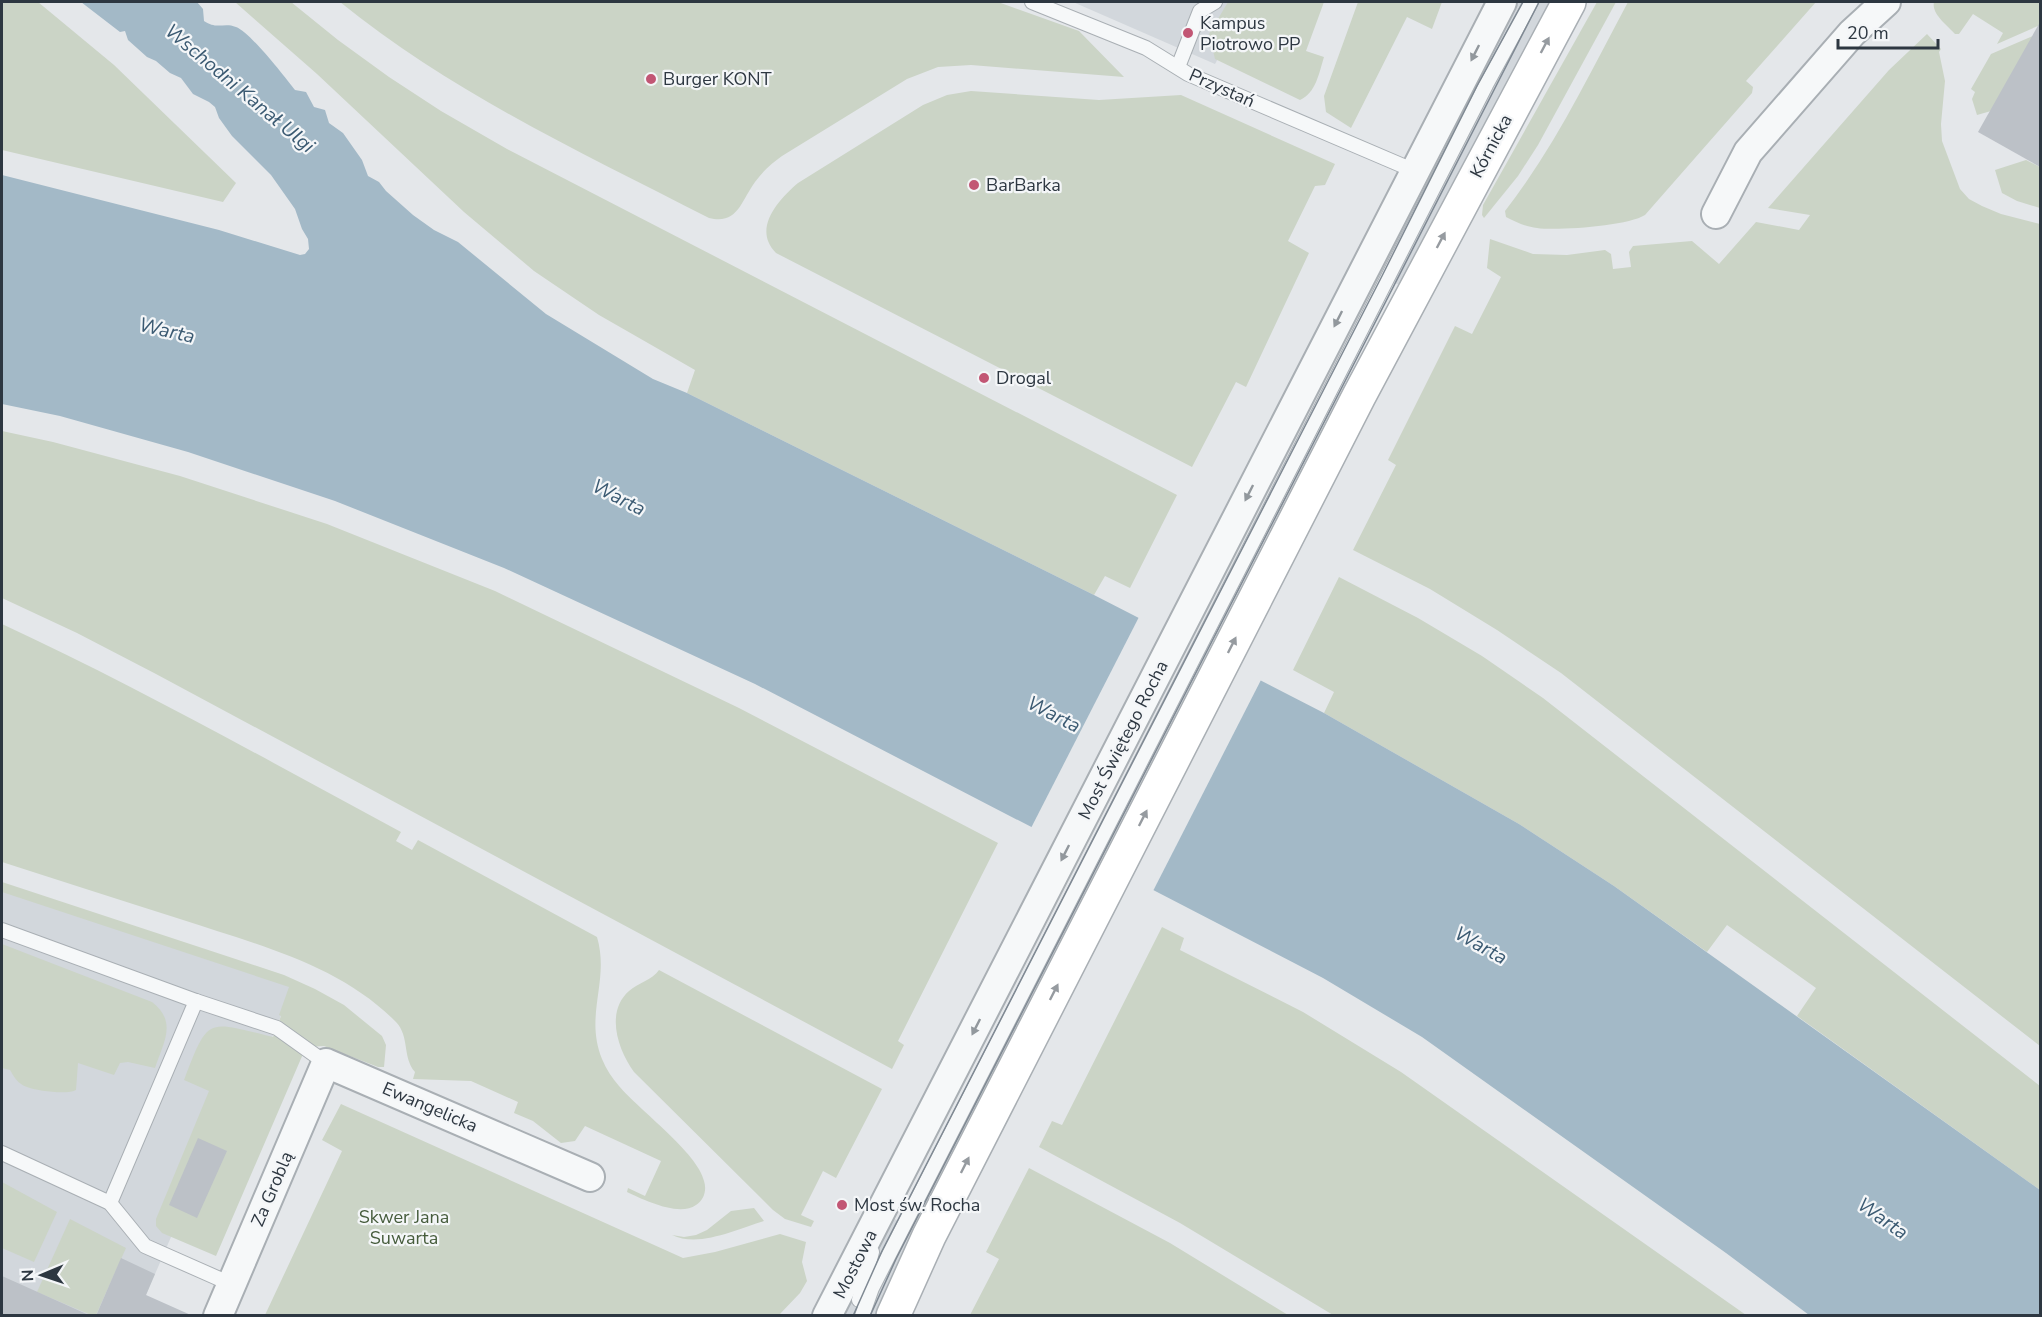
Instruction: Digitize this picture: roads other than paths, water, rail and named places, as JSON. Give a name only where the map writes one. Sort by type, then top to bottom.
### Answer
[{"type":"street","points":[[888,1311],[905,1224],[1389,279],[1415,171],[1502,2]]},
{"type":"street","name":"Kórnicka","points":[[1389,279],[1569,2]]},
{"type":"street","points":[[1716,214],[1748,152],[1852,33],[1886,2]]},
{"type":"street","name":"Most Świętego Rocha","points":[[905,1224],[1389,279]]},
{"type":"street","name":"Ewangelicka","points":[[326,1063],[590,1177]]},
{"type":"street","name":"Za Groblą","points":[[218,1316],[326,1063]]},
{"type":"street","name":"Mostowa","points":[[827,1316],[905,1224]]},
{"type":"lane","name":"Przystań","points":[[1032,2],[1146,48],[1188,74],[1415,171]]},
{"type":"lane","points":[[1178,67],[1200,11],[1215,2]]},
{"type":"lane","points":[[1389,279],[1486,85],[1531,2]]},
{"type":"lane","name":"Ewangelicka","points":[[2,930],[277,1028],[326,1063]]},
{"type":"lane","points":[[110,1203],[196,1001]]},
{"type":"lane","points":[[2,1153],[110,1203],[145,1246],[231,1284]]},
{"type":"lane","points":[[855,1316],[905,1224]]},
{"type":"lane","points":[[862,1316],[872,1288],[905,1224]]},
{"type":"water","points":[[81,2],[197,2],[203,9],[204,21],[213,25],[236,27],[242,31],[267,55],[295,90],[306,92],[314,107],[325,110],[329,123],[343,133],[362,160],[368,176],[379,182],[413,215],[434,230],[458,242],[546,314],[653,379],[687,393],[1094,595],[1324,713],[1519,824],[1614,886],[2040,1190],[2040,1315],[1809,1315],[1726,1253],[1422,1037],[1323,978],[755,684],[504,568],[335,501],[188,452],[60,416],[2,404],[2,175],[219,230],[300,255],[305,254],[309,249],[308,239],[295,209],[271,175],[232,136],[219,118],[215,107],[193,94],[181,78],[147,57],[128,40],[125,31],[120,32]]},
{"type":"tram line","points":[[853,1316],[882,1251],[1382,276],[1477,86],[1523,2]]},
{"type":"tram line","points":[[870,1316],[896,1259],[1539,2]]},
{"type":"place","name":"Kampus Piotrowo PP","points":[[1188,33]]},
{"type":"place","name":"Burger KONT","points":[[651,79]]},
{"type":"place","name":"BarBarka","points":[[974,185]]},
{"type":"place","name":"Drogal","points":[[984,378]]},
{"type":"place","name":"Most św. Rocha","points":[[842,1205]]},
{"type":"water label","name":"Wschodni Kanał Ulgi","points":[[240,88]]},
{"type":"water label","name":"Warta","points":[[167,330]]},
{"type":"water label","name":"Warta","points":[[619,497]]},
{"type":"water label","name":"Warta","points":[[1054,714]]},
{"type":"water label","name":"Warta","points":[[1481,945]]},
{"type":"water label","name":"Warta","points":[[1883,1218]]},
{"type":"park label","name":"Skwer Jana Suwarta","points":[[404,1227]]}]
